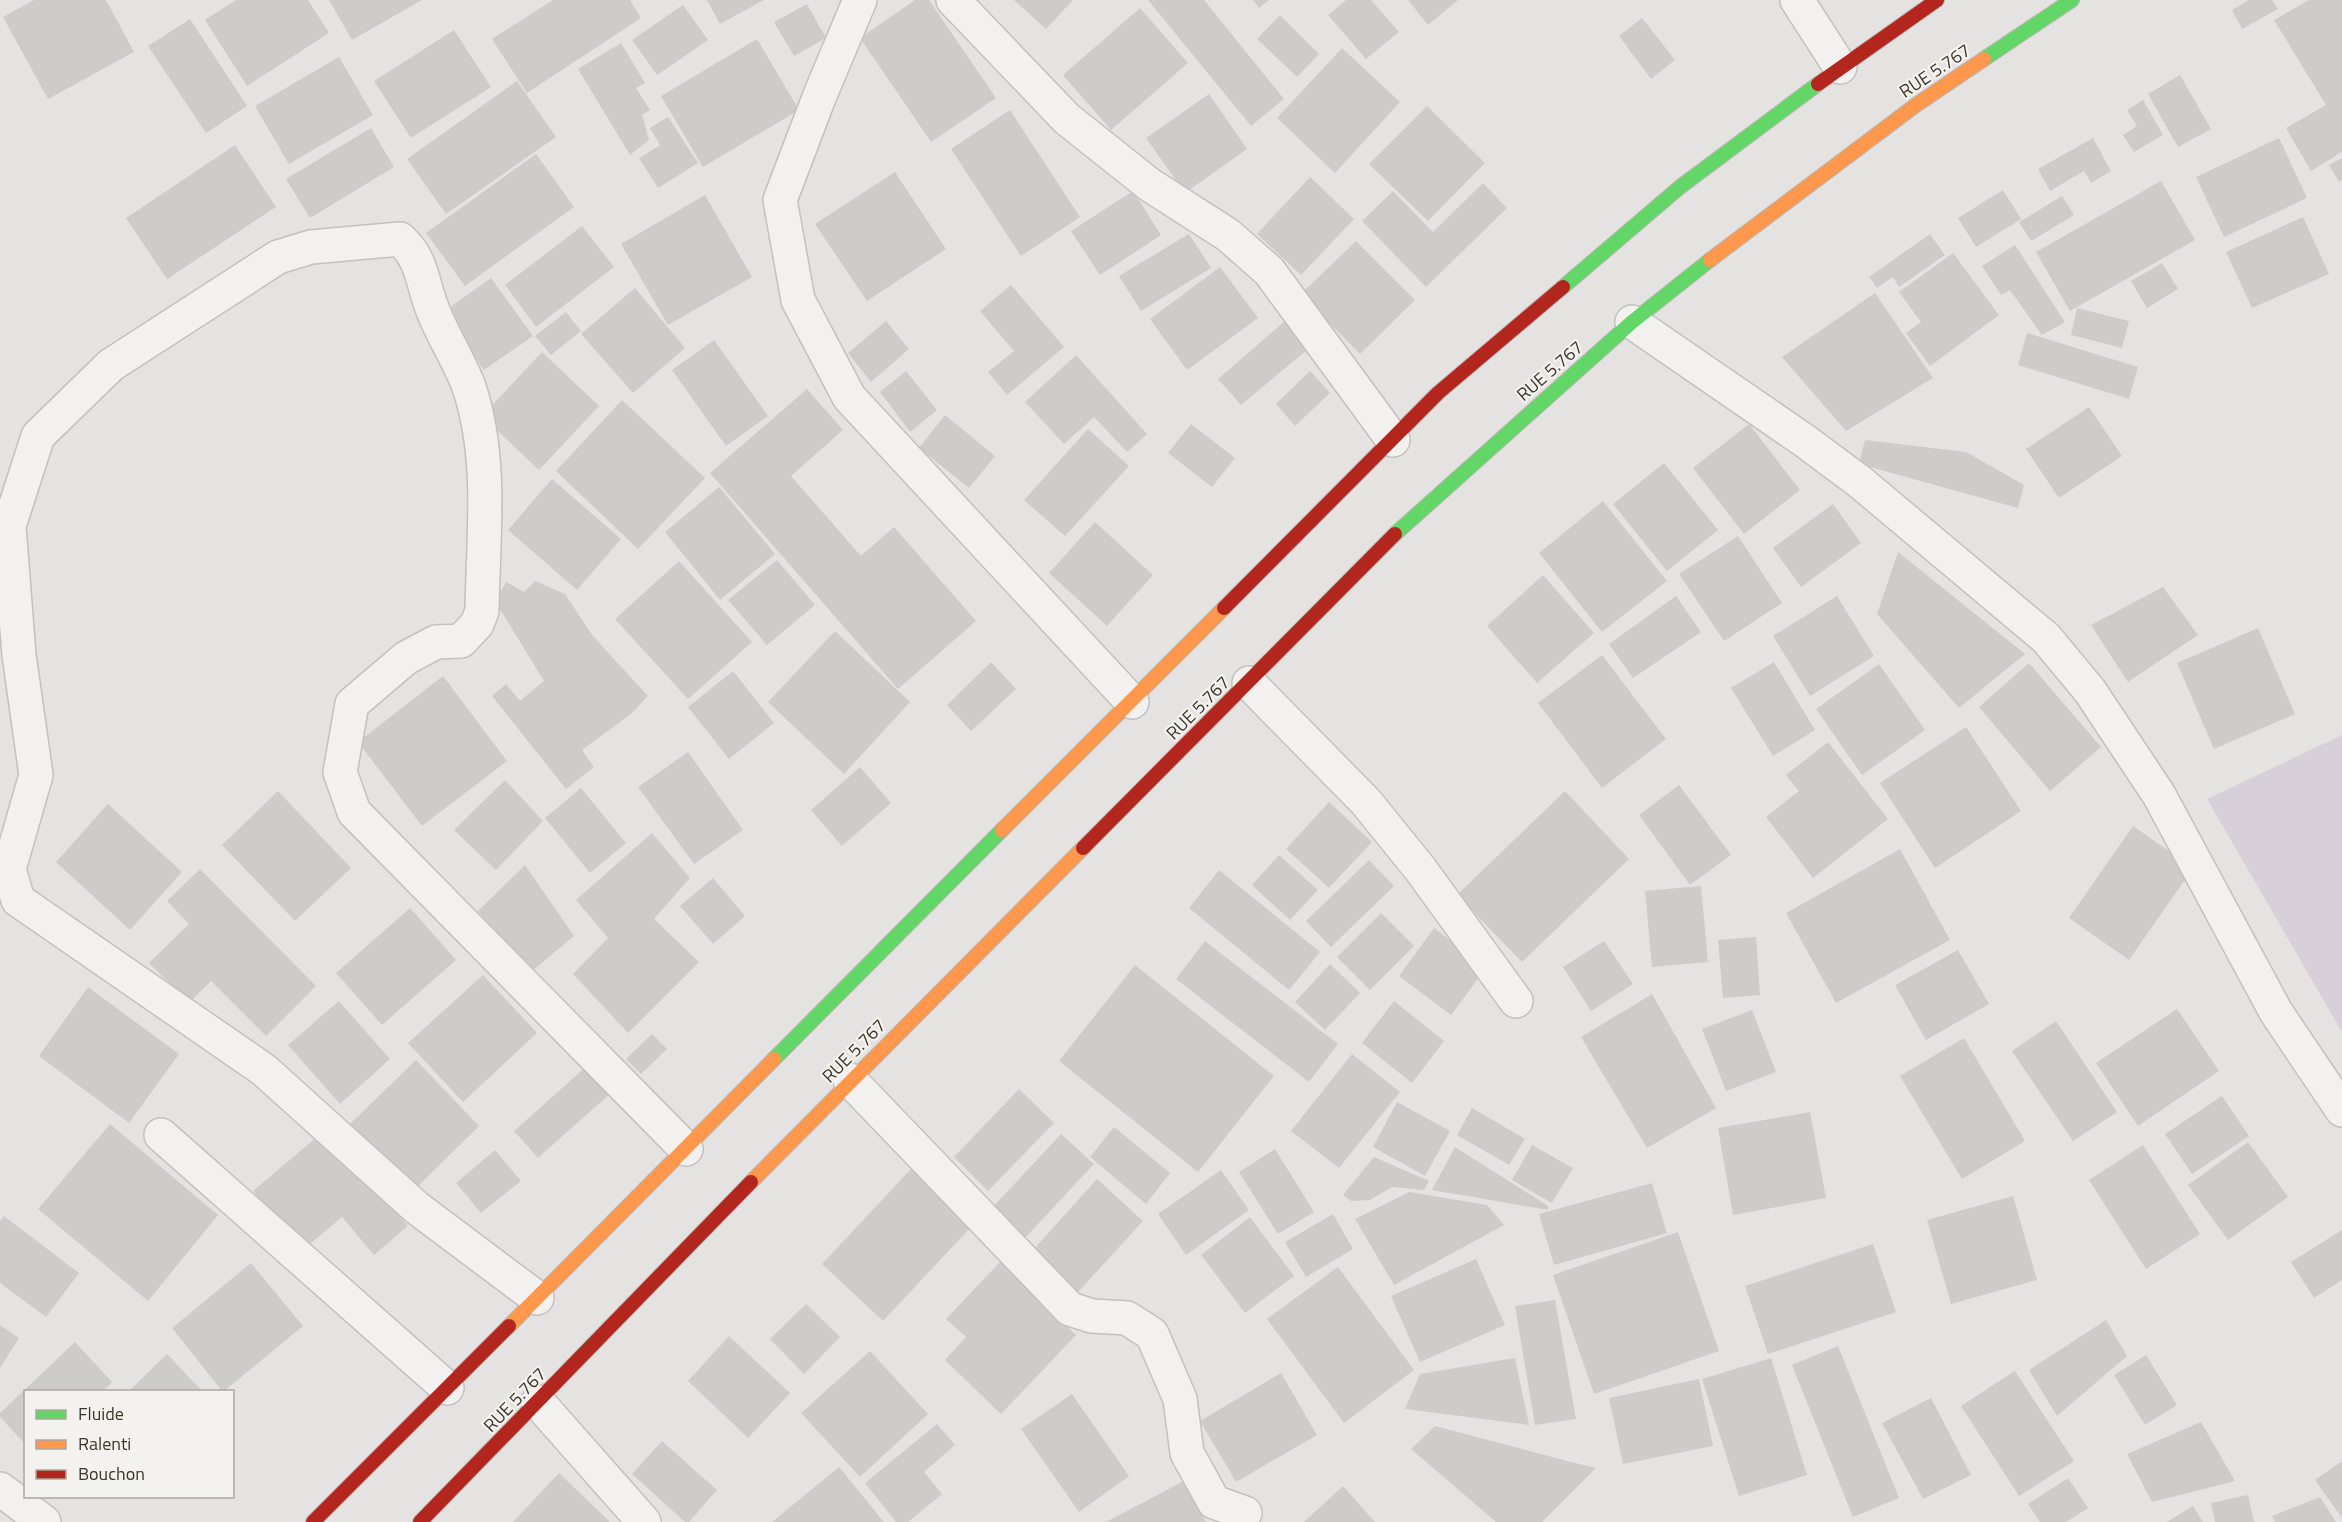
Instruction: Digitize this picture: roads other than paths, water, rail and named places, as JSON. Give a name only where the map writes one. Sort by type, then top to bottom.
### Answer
[{"type":"highway","points":[[313,1522],[1438,393],[1680,187],[1840,67],[1937,0]]},
{"type":"highway","name":"RUE 5.767","points":[[420,1522],[850,1080],[1249,683],[1405,524],[1632,322],[1738,238],[1916,105],[2072,0]]},
{"type":"street","points":[[860,0],[820,95],[780,200],[798,300],[849,397],[1132,702]]},
{"type":"street","points":[[953,0],[1067,119],[1150,185],[1227,235],[1269,271],[1393,440]]},
{"type":"street","points":[[1797,0],[1840,67]]},
{"type":"street","points":[[537,1298],[417,1208],[264,1070],[18,900],[9,869],[36,775],[19,656],[9,526],[38,436],[111,365],[278,257],[311,247],[400,238],[412,249],[432,309],[469,387],[483,459],[482,611],[477,624],[460,641],[436,642],[406,658],[352,704],[340,772],[354,812],[686,1149]]},
{"type":"street","points":[[1632,322],[1851,475],[2046,638],[2090,691],[2160,795],[2276,1012],[2342,1110]]},
{"type":"street","points":[[1249,683],[1366,802],[1421,870],[1516,1001]]},
{"type":"street","points":[[850,1080],[1070,1309],[1092,1316],[1128,1318],[1152,1334],[1180,1399],[1187,1453],[1214,1502],[1245,1513]]},
{"type":"street","points":[[161,1135],[447,1388]]},
{"type":"street","points":[[538,1402],[644,1522]]},
{"type":"street","points":[[0,1489],[44,1522]]}]
